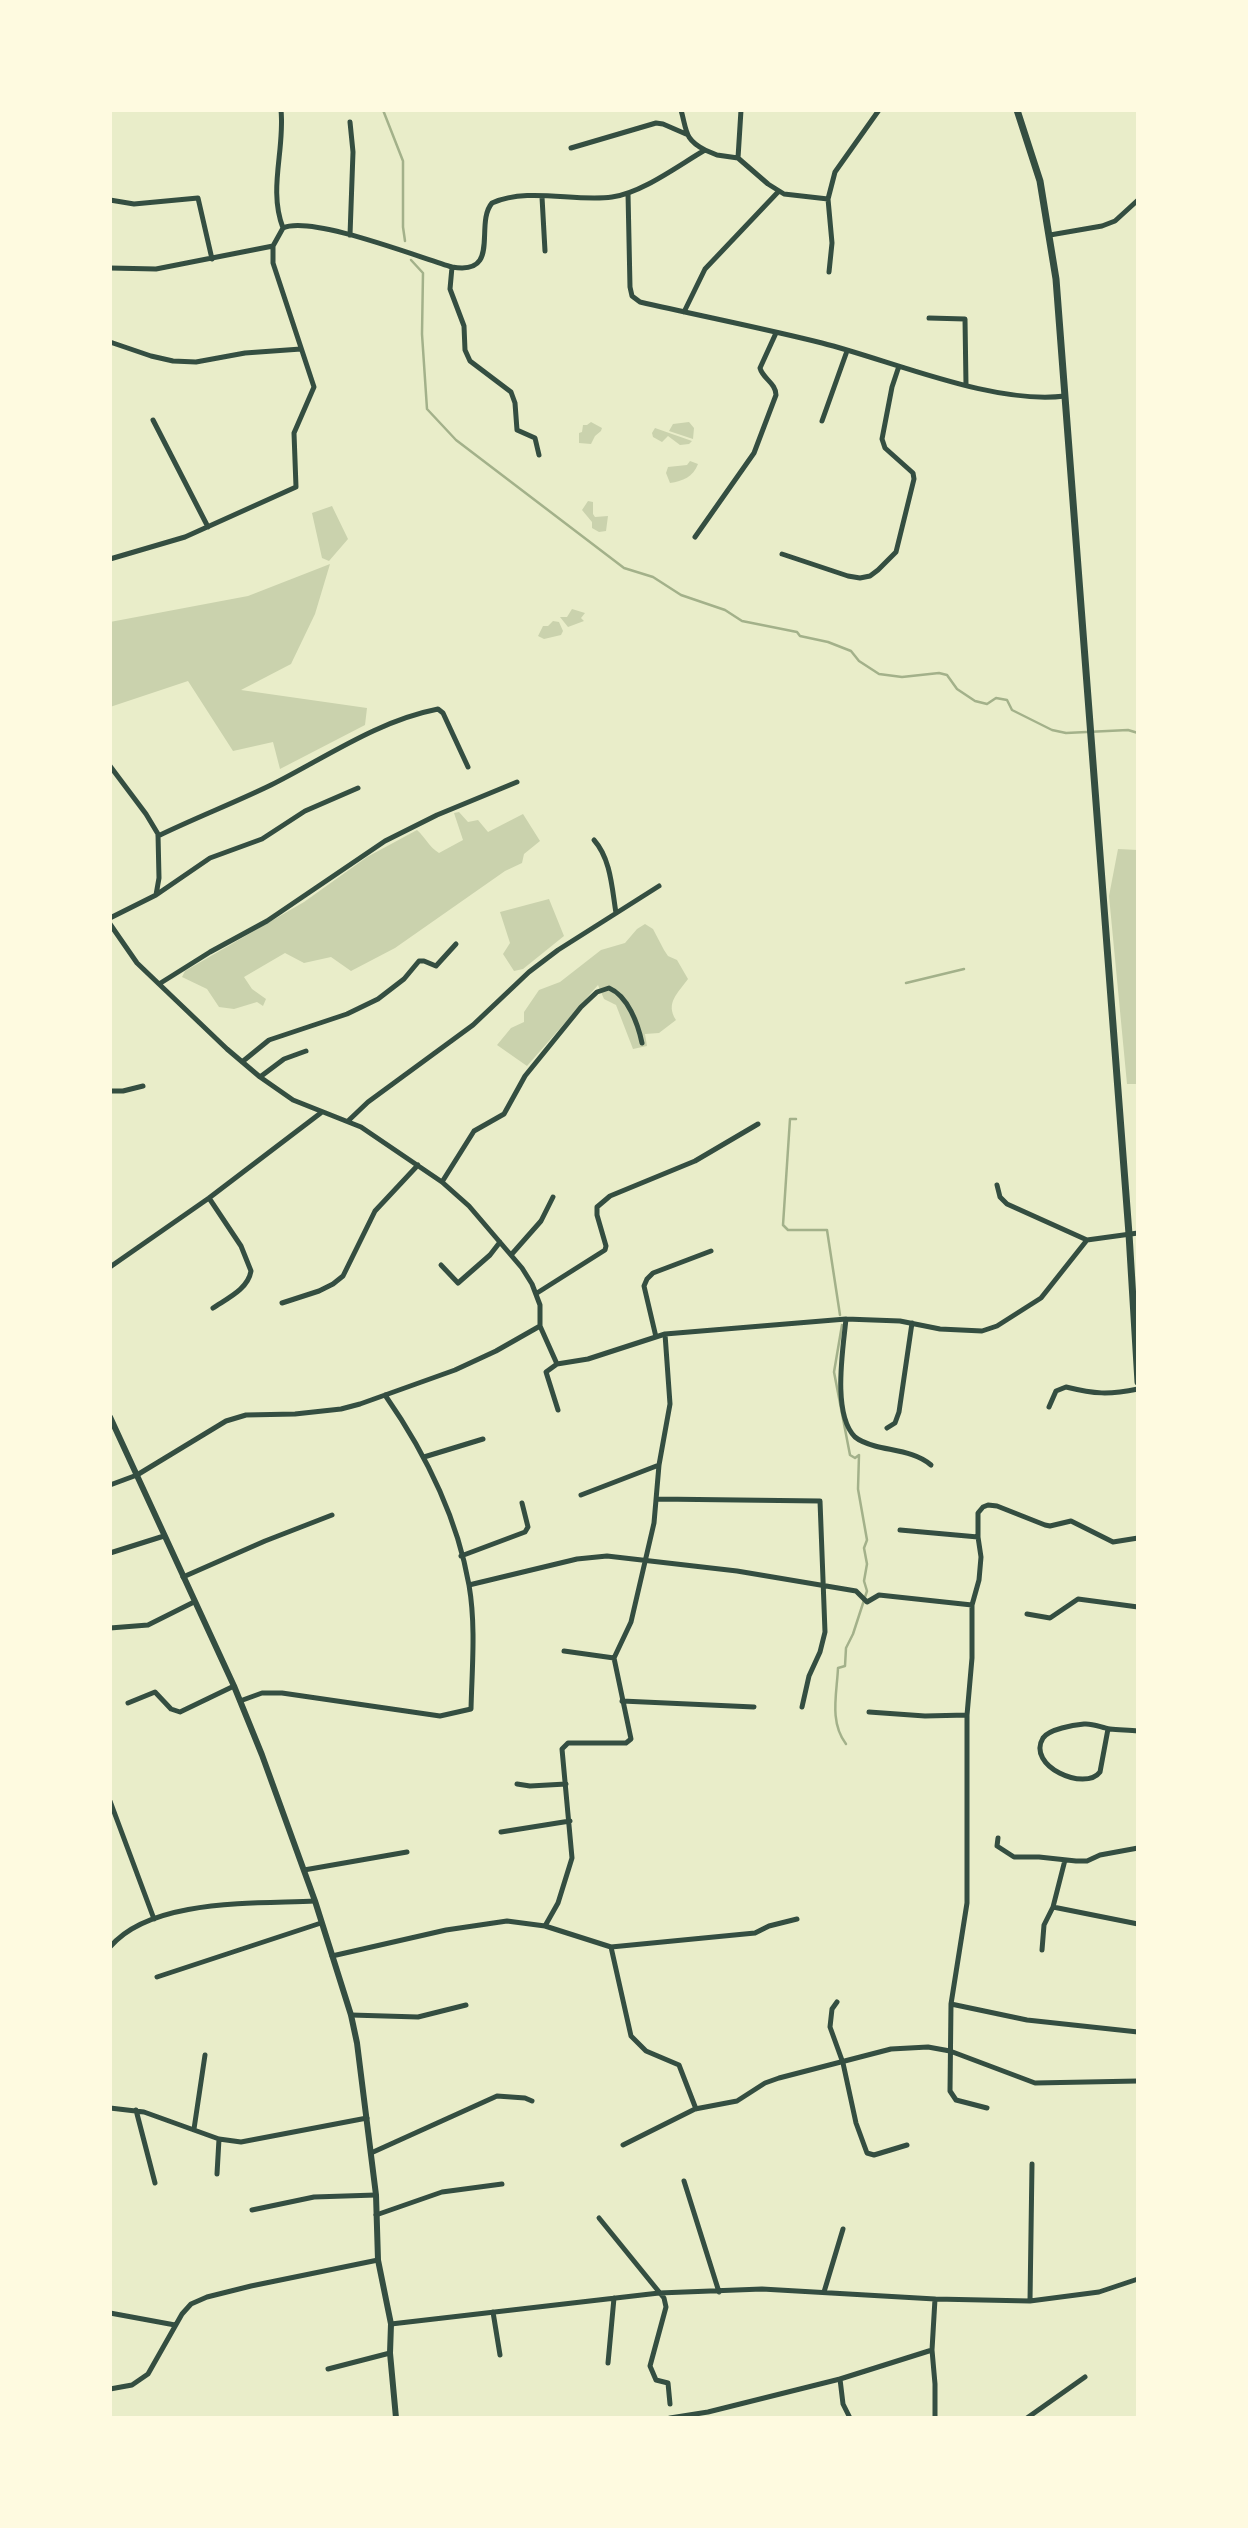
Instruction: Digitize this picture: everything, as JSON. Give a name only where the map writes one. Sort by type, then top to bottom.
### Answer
[{"type":"main road","points":[[1017,110],[1040,181],[1056,279],[1133,1234],[1138,1382]]},
{"type":"street","points":[[281,110],[283,127],[276,188],[279,218],[283,228]]},
{"type":"street","points":[[681,110],[686,134],[693,143],[717,155],[738,159],[778,192],[790,196],[828,199]]},
{"type":"street","points":[[738,159],[741,110]]},
{"type":"street","points":[[829,272],[832,243],[828,199],[835,172],[879,110]]},
{"type":"street","points":[[349,235],[353,152],[351,122]]},
{"type":"street","points":[[571,148],[656,123],[686,134]]},
{"type":"street","points":[[110,559],[159,546],[296,487],[294,433],[314,387],[273,262],[273,246],[283,228],[295,224],[349,235],[452,267],[468,268],[481,260],[484,254],[486,214],[492,203],[510,197],[600,198],[628,193],[705,150]]},
{"type":"street","points":[[684,312],[705,269],[778,192]]},
{"type":"street","points":[[628,193],[630,287],[632,296],[640,302],[847,351],[966,385],[1026,397],[1065,396]]},
{"type":"street","points":[[541,197],[545,251]]},
{"type":"street","points":[[110,200],[134,204],[198,198],[212,259]]},
{"type":"street","points":[[1049,235],[1102,226],[1115,221],[1138,200]]},
{"type":"street","points":[[110,268],[156,269],[273,246]]},
{"type":"street","points":[[452,267],[450,289],[464,326],[465,350],[470,361],[511,392],[515,403],[516,427],[520,432],[535,438],[539,455]]},
{"type":"street","points":[[929,318],[965,319],[966,385]]},
{"type":"street","points":[[695,537],[754,453],[776,395],[775,387],[762,374],[760,368],[776,333]]},
{"type":"street","points":[[110,342],[151,356],[196,362],[248,353],[301,349]]},
{"type":"street","points":[[822,421],[847,351]]},
{"type":"street","points":[[782,554],[860,578],[878,570],[896,552],[915,480],[913,473],[885,448],[882,439],[898,366]]},
{"type":"street","points":[[153,421],[208,527]]},
{"type":"street","points":[[158,836],[268,786],[363,736],[438,709],[443,713],[468,767]]},
{"type":"street","points":[[110,766],[146,814],[158,836],[159,878],[156,895]]},
{"type":"street","points":[[159,984],[267,921],[385,841],[449,810],[517,782]]},
{"type":"street","points":[[110,918],[156,895],[210,858],[262,839],[305,811],[358,788]]},
{"type":"street","points":[[594,840],[601,849],[607,866],[616,913]]},
{"type":"street","points":[[348,1121],[368,1102],[473,1025],[529,972],[587,930],[659,886]]},
{"type":"street","points":[[110,924],[137,964],[260,1077],[293,1100],[348,1121],[418,1165],[470,1206],[522,1268],[537,1293],[540,1326],[557,1364]]},
{"type":"street","points":[[242,1062],[269,1040],[347,1014],[378,999],[404,979],[419,961],[436,967],[456,944]]},
{"type":"street","points":[[442,1182],[474,1131],[505,1114],[526,1076],[581,1007],[597,992],[609,988],[623,997],[642,1044]]},
{"type":"street","points":[[260,1077],[284,1059],[306,1051]]},
{"type":"street","points":[[110,1091],[143,1086]]},
{"type":"street","points":[[110,1267],[209,1198],[322,1112]]},
{"type":"street","points":[[537,1293],[605,1250],[597,1207],[610,1196],[695,1161],[758,1124]]},
{"type":"street","points":[[282,1303],[320,1291],[343,1276],[375,1211],[418,1165]]},
{"type":"street","points":[[996,1185],[1000,1197],[1007,1205],[1087,1240],[1133,1234]]},
{"type":"street","points":[[511,1255],[541,1221],[553,1197]]},
{"type":"street","points":[[209,1198],[241,1246],[251,1271],[242,1288],[214,1308]]},
{"type":"street","points":[[558,1410],[546,1373],[557,1364],[588,1359],[664,1334],[846,1319],[878,1319],[974,1332],[997,1326],[1048,1292],[1087,1240]]},
{"type":"street","points":[[441,1265],[458,1283],[500,1242]]},
{"type":"street","points":[[656,1336],[644,1286],[647,1279],[653,1273],[711,1251]]},
{"type":"street","points":[[846,1319],[841,1380],[845,1416],[851,1432],[866,1443],[915,1455],[931,1465]]},
{"type":"street","points":[[887,1428],[895,1423],[900,1412],[912,1323]]},
{"type":"street","points":[[110,1485],[137,1475],[215,1426],[236,1417],[341,1409],[455,1370],[540,1326]]},
{"type":"street","points":[[545,1926],[558,1903],[572,1858],[562,1752],[566,1744],[626,1743],[630,1740],[614,1658],[629,1628],[647,1559],[657,1499],[659,1465],[670,1404],[664,1334]]},
{"type":"street","points":[[1049,1407],[1056,1391],[1066,1387],[1091,1394],[1138,1389]]},
{"type":"street","points":[[240,1701],[262,1693],[282,1693],[440,1716],[471,1709],[473,1620],[469,1585],[448,1514],[424,1457],[385,1395]]},
{"type":"street","points":[[110,1417],[234,1686],[304,1870],[351,2015],[376,2196],[378,2260],[391,2324],[390,2353],[396,2418]]},
{"type":"street","points":[[424,1457],[483,1439]]},
{"type":"street","points":[[581,1495],[659,1465]]},
{"type":"street","points":[[657,1499],[820,1502],[824,1639],[809,1676],[802,1707]]},
{"type":"street","points":[[461,1556],[525,1532],[528,1527],[522,1503]]},
{"type":"street","points":[[987,2108],[956,2100],[952,2095],[950,2051],[951,2004],[967,1903],[967,1714],[972,1658],[972,1605],[979,1580],[981,1558],[978,1537],[980,1510],[992,1505],[1051,1526],[1078,1522],[1113,1542],[1138,1538]]},
{"type":"street","points":[[183,1577],[332,1515]]},
{"type":"street","points":[[900,1530],[978,1537]]},
{"type":"street","points":[[110,1553],[164,1536]]},
{"type":"street","points":[[469,1585],[577,1559],[607,1556],[647,1559],[858,1592],[864,1602],[879,1595],[972,1605]]},
{"type":"street","points":[[1027,1614],[1050,1618],[1078,1599],[1138,1607]]},
{"type":"street","points":[[110,1628],[148,1625],[194,1602]]},
{"type":"street","points":[[564,1651],[614,1658]]},
{"type":"street","points":[[128,1703],[155,1692],[171,1709],[180,1712],[234,1686]]},
{"type":"street","points":[[622,1702],[754,1707]]},
{"type":"street","points":[[869,1712],[925,1716],[967,1714]]},
{"type":"street","points":[[1108,1729],[1100,1772],[1096,1777],[1088,1779],[1065,1775],[1043,1760],[1042,1740],[1051,1732],[1084,1724],[1138,1731]]},
{"type":"street","points":[[516,1784],[566,1784]]},
{"type":"street","points":[[110,1801],[154,1919]]},
{"type":"street","points":[[501,1832],[570,1821]]},
{"type":"street","points":[[998,1838],[997,1846],[1014,1857],[1087,1861],[1100,1855],[1138,1848]]},
{"type":"street","points":[[304,1870],[407,1852]]},
{"type":"street","points":[[1042,1950],[1044,1925],[1053,1907],[1065,1860]]},
{"type":"street","points":[[110,1947],[122,1934],[154,1919],[212,1907],[315,1901]]},
{"type":"street","points":[[1053,1907],[1138,1924]]},
{"type":"street","points":[[332,1955],[507,1921],[545,1926],[611,1947],[755,1933],[769,1926],[797,1919]]},
{"type":"street","points":[[157,1977],[321,1923]]},
{"type":"street","points":[[611,1947],[631,2036],[646,2051],[679,2065],[696,2109]]},
{"type":"street","points":[[837,2002],[832,2009],[830,2027],[843,2063],[856,2123],[867,2152],[874,2155],[906,2145]]},
{"type":"street","points":[[951,2004],[1027,2020],[1138,2032]]},
{"type":"street","points":[[351,2015],[418,2017],[466,2005]]},
{"type":"street","points":[[623,2144],[696,2109],[737,2101],[765,2083],[891,2049],[929,2047],[950,2051],[1035,2083],[1138,2081]]},
{"type":"street","points":[[194,2129],[205,2055]]},
{"type":"street","points":[[371,2153],[497,2096],[532,2101]]},
{"type":"street","points":[[110,2108],[136,2110],[219,2139],[241,2142],[367,2118]]},
{"type":"street","points":[[136,2110],[155,2183]]},
{"type":"street","points":[[217,2174],[219,2139]]},
{"type":"street","points":[[1030,2301],[1032,2164]]},
{"type":"street","points":[[684,2181],[719,2292]]},
{"type":"street","points":[[376,2215],[442,2192],[502,2184]]},
{"type":"street","points":[[252,2210],[314,2197],[376,2196]]},
{"type":"street","points":[[599,2218],[664,2298],[666,2307],[650,2365],[656,2380],[670,2386],[670,2404]]},
{"type":"street","points":[[824,2292],[843,2230]]},
{"type":"street","points":[[110,2389],[132,2385],[148,2374],[175,2325],[191,2304],[207,2297],[378,2260]]},
{"type":"street","points":[[391,2324],[659,2293],[762,2289],[935,2299],[1030,2301],[1099,2292],[1138,2279]]},
{"type":"street","points":[[608,2363],[614,2298]]},
{"type":"street","points":[[935,2299],[932,2350],[936,2392],[935,2418]]},
{"type":"street","points":[[493,2312],[500,2355]]},
{"type":"street","points":[[110,2313],[175,2325]]},
{"type":"street","points":[[670,2418],[719,2410],[840,2379],[932,2350]]},
{"type":"street","points":[[328,2369],[390,2353]]},
{"type":"street","points":[[1027,2418],[1085,2377]]},
{"type":"street","points":[[840,2379],[843,2404],[850,2418]]},
{"type":"green space","points":[[591,422],[602,428],[601,431],[591,444],[579,443],[579,433],[582,432],[583,425]]},
{"type":"green space","points":[[689,422],[694,428],[693,439],[669,431],[673,424]]},
{"type":"green space","points":[[655,428],[692,441],[680,445],[668,436],[662,442],[653,437]]},
{"type":"green space","points":[[690,461],[698,464],[693,472],[683,480],[670,483],[666,473],[668,467],[687,465]]},
{"type":"green space","points":[[588,501],[593,502],[595,517],[608,516],[606,531],[599,532],[592,528],[592,522],[582,510]]},
{"type":"green space","points":[[332,506],[348,539],[329,561],[322,558],[312,513]]},
{"type":"green space","points":[[330,564],[315,614],[291,664],[241,690],[367,708],[365,725],[280,769],[273,742],[233,751],[188,681],[110,707],[110,622],[248,596]]},
{"type":"green space","points":[[572,609],[585,613],[581,618],[584,621],[568,627],[560,617],[567,617]]},
{"type":"green space","points":[[553,621],[559,622],[563,631],[561,635],[544,639],[538,636],[543,626],[548,626]]},
{"type":"green space","points":[[459,812],[468,822],[478,820],[488,832],[523,814],[540,841],[524,854],[522,863],[505,871],[395,948],[351,971],[331,957],[304,963],[285,953],[244,977],[252,989],[266,999],[263,1006],[257,1002],[234,1009],[219,1007],[207,989],[182,977],[185,971],[304,902],[367,857],[417,830],[439,853],[463,840],[454,813]]},
{"type":"green space","points":[[1118,849],[1138,850],[1138,1084],[1127,1084],[1109,896]]},
{"type":"green space","points":[[549,899],[564,936],[523,969],[514,971],[503,954],[510,943],[500,912]]},
{"type":"green space","points":[[645,924],[653,929],[668,956],[677,960],[688,979],[672,1003],[676,1020],[659,1033],[645,1034],[647,1046],[633,1049],[616,1005],[604,999],[598,985],[527,1066],[497,1045],[511,1028],[524,1022],[524,1012],[539,990],[560,982],[601,950],[625,943]]},
{"type":"waterway","points":[[383,110],[403,161],[405,241]]},
{"type":"waterway","points":[[411,260],[423,273],[422,334],[427,409],[456,440],[624,568],[653,577],[681,595],[725,610],[742,621],[797,632],[800,636],[828,642],[851,651],[859,661],[879,674],[902,677],[939,673],[947,675],[957,689],[975,701],[987,704],[996,698],[1007,700],[1012,710],[1052,730],[1066,733],[1128,730],[1138,733]]},
{"type":"waterway","points":[[906,983],[964,969]]},
{"type":"waterway","points":[[796,1119],[790,1119],[783,1225],[788,1230],[827,1230],[840,1315]]},
{"type":"waterway","points":[[842,1325],[834,1372],[850,1455],[855,1458],[859,1455],[858,1489],[867,1540],[864,1548],[867,1564],[864,1581],[867,1591],[846,1648],[845,1666],[838,1668],[836,1717],[837,1726],[846,1744]]}]
